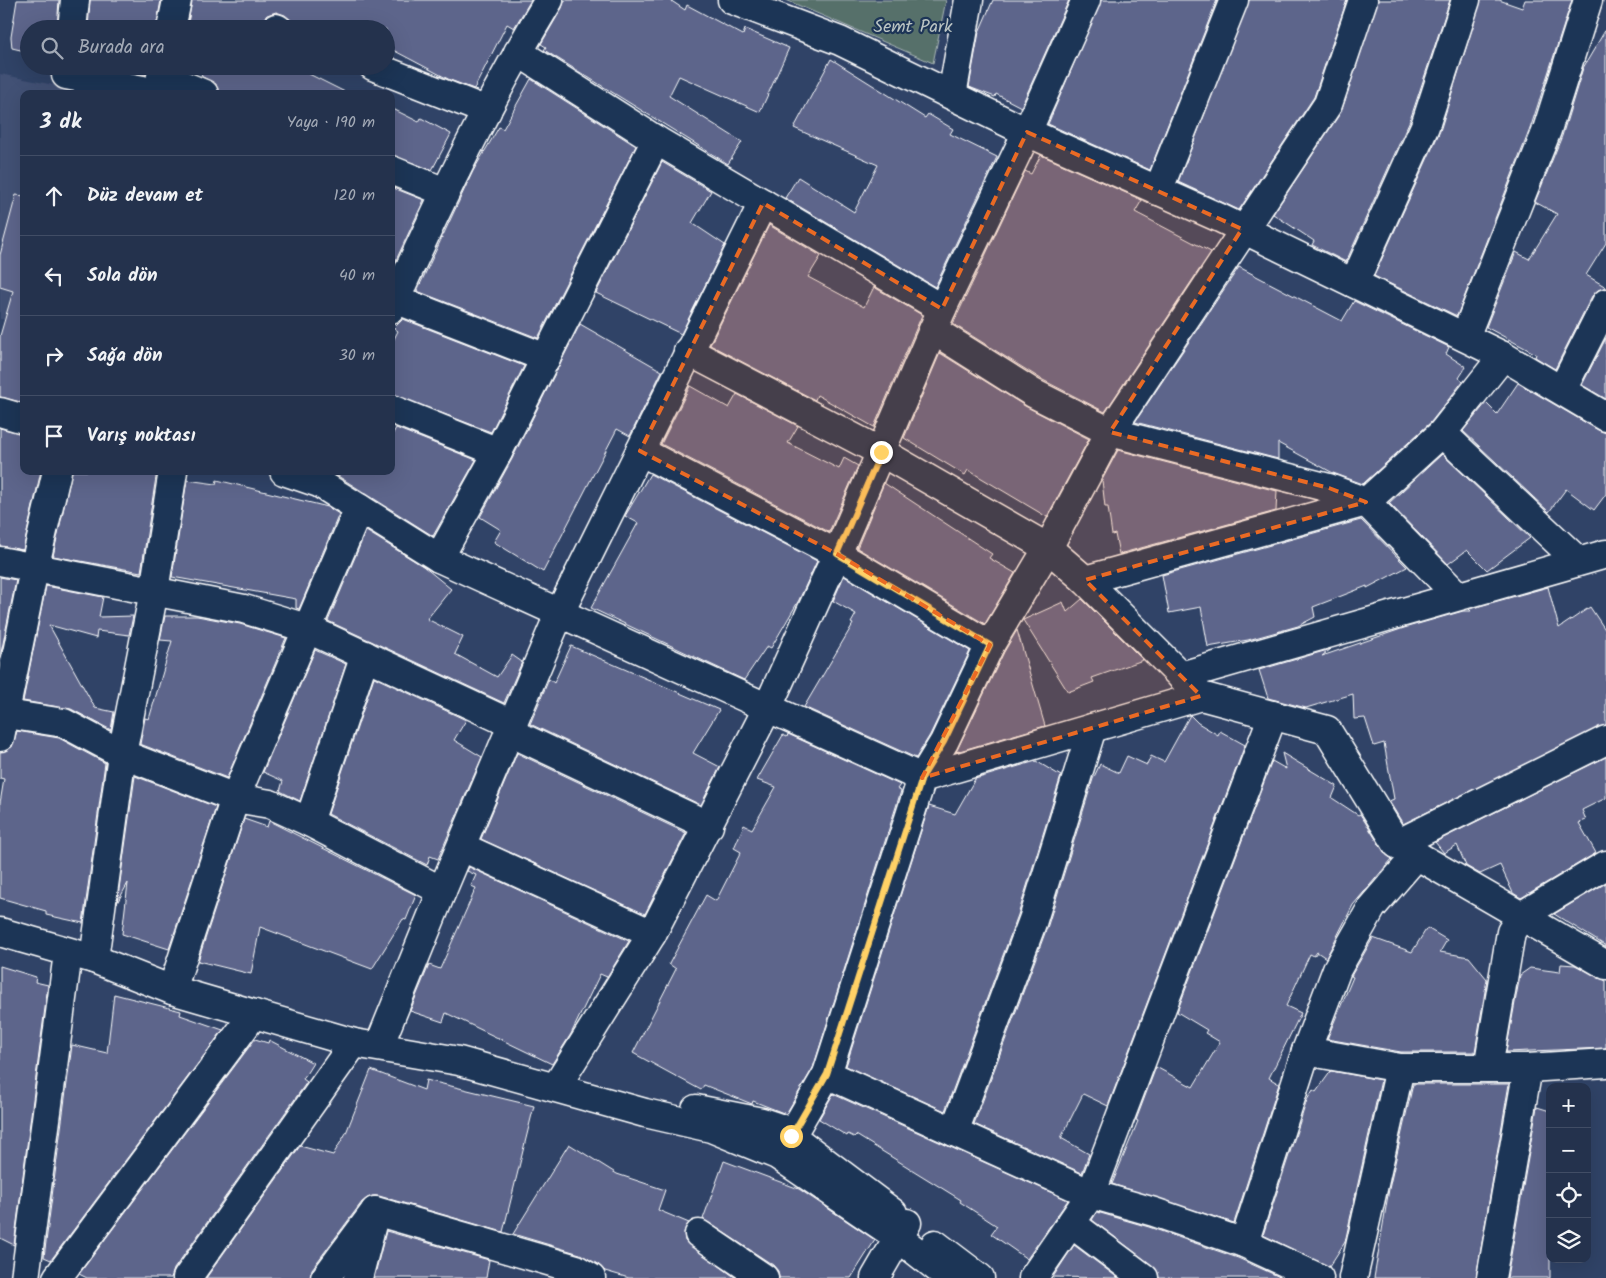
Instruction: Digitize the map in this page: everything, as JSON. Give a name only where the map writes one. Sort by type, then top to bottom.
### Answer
[{"type":"street","points":[[73,20],[75,0]]},
{"type":"street","points":[[173,20],[177,0]]},
{"type":"street","points":[[546,358],[395,295],[487,111],[518,52],[549,0]]},
{"type":"street","points":[[732,0],[840,41],[1027,132],[1242,229],[1503,356],[1606,417]]},
{"type":"street","points":[[952,95],[968,0]]},
{"type":"street","points":[[556,1087],[652,934],[767,710],[938,320],[1027,132],[1086,0]]},
{"type":"street","points":[[1158,190],[1234,0]]},
{"type":"street","points":[[791,1136],[827,1074],[922,778],[944,742],[990,645],[1048,548],[1110,432],[1242,229],[1328,104],[1363,0]]},
{"type":"street","points":[[1354,283],[1425,126],[1466,0]]},
{"type":"street","points":[[1465,337],[1547,130],[1588,0]]},
{"type":"street","points":[[518,52],[656,140],[763,203],[938,320],[1033,392],[1110,432],[1329,488],[1366,502],[1457,595]]},
{"type":"street","points":[[66,75],[160,82],[189,90]]},
{"type":"street","points":[[395,75],[487,111]]},
{"type":"street","points":[[439,558],[498,452],[656,140]]},
{"type":"street","points":[[395,172],[445,192]]},
{"type":"street","points":[[187,1278],[367,1045],[462,848],[560,612],[763,203]]},
{"type":"street","points":[[1562,390],[1606,303]]},
{"type":"street","points":[[688,351],[881,452],[1048,548],[1085,580],[1201,696],[1327,730],[1407,850],[1606,965]]},
{"type":"street","points":[[1085,580],[1366,502],[1442,433],[1503,356]]},
{"type":"street","points":[[395,411],[498,452]]},
{"type":"street","points":[[0,412],[20,419]]},
{"type":"street","points":[[1442,433],[1578,561]]},
{"type":"street","points":[[640,451],[837,554],[990,645]]},
{"type":"street","points":[[56,475],[34,568],[2,721],[64,723],[122,754],[235,798],[270,804],[309,822],[442,891]]},
{"type":"street","points":[[94,959],[122,754],[154,591],[172,475]]},
{"type":"street","points":[[309,475],[322,477],[359,508],[439,558],[560,612],[767,710],[922,778],[1201,696]]},
{"type":"street","points":[[172,990],[235,798],[306,628],[359,508]]},
{"type":"street","points":[[1181,676],[1457,595],[1606,554]]},
{"type":"street","points":[[0,561],[244,609],[306,628],[709,826]]},
{"type":"street","points":[[309,822],[365,656]]},
{"type":"street","points":[[1033,1278],[1091,1194],[1273,715]]},
{"type":"street","points":[[954,1132],[1033,920],[1092,728]]},
{"type":"street","points":[[1244,1243],[1306,1051],[1338,969],[1407,850],[1606,740]]},
{"type":"street","points":[[462,848],[652,934]]},
{"type":"street","points":[[1488,1068],[1511,932],[1521,916],[1606,865]]},
{"type":"street","points":[[0,932],[94,959],[172,990],[254,1014],[367,1045],[459,1061],[711,1128],[777,1155],[980,1278]]},
{"type":"street","points":[[25,1278],[68,953]]},
{"type":"street","points":[[57,1278],[254,1014]]},
{"type":"street","points":[[1306,1051],[1400,1068],[1528,1068],[1606,1062]]},
{"type":"street","points":[[1353,1278],[1400,1068]]},
{"type":"street","points":[[1492,1278],[1528,1068]]},
{"type":"street","points":[[827,1074],[1091,1194],[1154,1212],[1244,1243],[1319,1278]]},
{"type":"street","points":[[556,1087],[713,1112],[762,1122],[780,1128],[903,1231],[950,1278]]},
{"type":"street","points":[[325,1278],[375,1211]]},
{"type":"street","points":[[358,1278],[375,1211]]},
{"type":"street","points":[[375,1211],[576,1269],[591,1278]]},
{"type":"street","points":[[1072,1224],[1144,1278]]},
{"type":"street","points":[[875,1278],[903,1231]]},
{"type":"street","points":[[699,1234],[764,1278]]},
{"type":"highlighted area","points":[[1027,132],[1242,229],[1110,432],[1329,488],[1366,502],[1085,580],[1201,696],[922,778],[990,645],[837,554],[640,451],[763,203],[942,309]]},
{"type":"shaded area","points":[[0,74],[78,90],[20,90],[20,322],[0,319]]},
{"type":"green space","name":"Semt Park","points":[[786,0],[946,0],[933,63]]},
{"type":"building","points":[[17,0],[59,0],[58,20],[20,20],[20,50],[12,48],[11,37]]},
{"type":"building","points":[[90,0],[161,0],[158,20],[89,20]]},
{"type":"building","points":[[192,0],[531,0],[514,28],[507,24],[474,89],[450,80],[395,51],[395,20],[291,20],[285,15],[276,12],[267,15],[263,20],[189,20]]},
{"type":"building","points":[[565,0],[670,0],[685,10],[687,5],[743,35],[745,29],[789,48],[760,112],[679,76],[669,96],[742,142],[728,164],[544,50],[546,47],[541,44]]},
{"type":"building","points":[[993,0],[1069,0],[1021,107],[996,94],[995,97],[969,87],[979,32]]},
{"type":"building","points":[[1101,0],[1217,0],[1150,170],[1048,124]]},
{"type":"building","points":[[1249,0],[1347,0],[1314,97],[1239,210],[1178,182]]},
{"type":"building","points":[[1378,0],[1450,0],[1410,120],[1346,262],[1312,245],[1314,241],[1273,214],[1341,112]]},
{"type":"building","points":[[1481,0],[1499,0],[1522,8],[1525,0],[1572,0],[1530,129],[1457,316],[1374,276],[1440,131]]},
{"type":"building","points":[[1606,29],[1606,243],[1586,275],[1606,287],[1598,290],[1592,296],[1555,369],[1535,357],[1536,354],[1486,327],[1516,252],[1529,259],[1557,214],[1535,202],[1562,136],[1583,68]]},
{"type":"building","points":[[831,59],[925,118],[928,114],[953,129],[950,134],[997,157],[935,287],[785,198],[798,177],[854,212],[878,165],[794,128]]},
{"type":"building","points":[[311,75],[341,90],[218,90],[216,84],[201,76]]},
{"type":"building","points":[[531,79],[636,146],[538,338],[417,291],[473,171],[499,127],[503,129]]},
{"type":"building","points":[[395,110],[419,122],[421,118],[451,134],[432,170],[395,156]]},
{"type":"building","points":[[1041,155],[1142,200],[1135,212],[1211,252],[1105,412],[1041,379],[953,324],[1025,171],[1031,174]]},
{"type":"building","points":[[662,162],[711,191],[692,223],[725,245],[681,334],[596,293]]},
{"type":"building","points":[[395,189],[424,200],[395,262]]},
{"type":"building","points":[[16,195],[20,196],[20,402],[0,397],[0,336],[13,291],[0,287],[0,255]]},
{"type":"building","points":[[769,225],[821,256],[808,277],[864,307],[874,287],[922,315],[874,427],[817,395],[815,400],[710,345]]},
{"type":"building","points":[[1239,267],[1342,321],[1354,301],[1449,347],[1446,354],[1466,367],[1459,378],[1463,381],[1431,422],[1363,484],[1333,473],[1278,443],[1278,459],[1135,422]]},
{"type":"building","points":[[403,319],[524,366],[491,432],[395,396],[395,337],[398,331],[395,327]]},
{"type":"building","points":[[580,324],[662,371],[630,436],[617,429],[543,572],[494,542],[501,530],[480,517],[512,459]]},
{"type":"building","points":[[1606,338],[1606,399],[1582,385]]},
{"type":"building","points":[[940,353],[1025,406],[1089,439],[1047,517],[968,470],[965,475],[904,438]]},
{"type":"building","points":[[1518,383],[1606,433],[1606,494],[1594,510],[1566,489],[1549,512],[1463,431],[1486,403],[1497,414]]},
{"type":"building","points":[[690,386],[729,408],[737,394],[798,426],[788,443],[839,469],[844,458],[858,466],[829,532],[661,444]]},
{"type":"building","points":[[0,428],[20,433],[20,475],[40,475],[23,550],[0,546]]},
{"type":"building","points":[[396,428],[476,460],[433,536],[336,475],[395,475]]},
{"type":"building","points":[[1118,450],[1277,491],[1276,511],[1119,554],[1115,534],[1112,535],[1108,507],[1105,507],[1102,480]]},
{"type":"building","points":[[1442,454],[1530,538],[1487,570],[1467,550],[1448,564],[1389,503]]},
{"type":"building","points":[[650,474],[817,561],[799,600],[771,648],[767,646],[744,680],[591,608],[638,523],[625,516]]},
{"type":"building","points":[[71,475],[156,475],[141,572],[53,556]]},
{"type":"building","points":[[187,480],[216,484],[217,480],[328,507],[339,514],[299,609],[296,608],[296,599],[172,577]]},
{"type":"building","points":[[884,483],[992,554],[989,558],[1015,573],[985,624],[857,548]]},
{"type":"building","points":[[1361,520],[1407,567],[1367,588],[1367,586],[1313,607],[1315,617],[1298,626],[1248,640],[1208,647],[1201,607],[1169,613],[1162,575]]},
{"type":"building","points":[[366,531],[423,566],[451,589],[427,619],[463,637],[455,654],[497,677],[512,655],[522,662],[504,703],[328,621]]},
{"type":"building","points":[[844,576],[970,651],[930,735],[916,758],[804,707],[853,624],[851,623],[856,614],[833,601]]},
{"type":"building","points":[[0,577],[16,580],[0,658]]},
{"type":"building","points":[[46,586],[103,597],[99,617],[133,616],[129,635],[97,631],[96,638],[49,625],[95,708],[114,712],[111,730],[71,709],[23,701]]},
{"type":"building","points":[[1548,587],[1559,628],[1590,607],[1606,631],[1606,725],[1403,824],[1389,801],[1394,799],[1384,743],[1374,746],[1365,718],[1354,719],[1353,694],[1306,708],[1268,698],[1259,670],[1331,649],[1322,656],[1404,628],[1463,611],[1471,611],[1469,609]]},
{"type":"building","points":[[1082,599],[1143,660],[1092,678],[1094,682],[1068,692],[1023,620],[1063,602],[1067,612]]},
{"type":"building","points":[[165,616],[197,616],[240,624],[286,638],[227,778],[140,744],[145,718],[149,719],[172,641],[160,640]]},
{"type":"building","points":[[1017,630],[1045,726],[956,752],[1004,652]]},
{"type":"building","points":[[571,646],[719,710],[693,753],[720,767],[701,805],[530,724],[549,679],[554,683]]},
{"type":"building","points":[[315,650],[346,664],[300,801],[280,791],[283,781],[263,772]]},
{"type":"building","points":[[374,677],[466,720],[454,740],[482,757],[438,859],[430,856],[427,865],[328,814]]},
{"type":"building","points":[[1190,715],[1198,723],[1218,735],[1220,731],[1245,745],[1108,1106],[1083,1094],[1061,1138],[1089,1154],[1082,1173],[974,1124],[1048,925],[1093,779],[1100,764],[1119,773],[1127,756],[1147,765],[1151,756],[1164,762]]},
{"type":"building","points":[[17,731],[59,738],[105,763],[83,923],[46,915],[46,911],[0,898],[0,803],[4,779],[0,778],[0,752],[12,747]]},
{"type":"building","points":[[788,734],[900,785],[897,789],[901,791],[813,1068],[786,1114],[753,1101],[752,1104],[704,1085],[701,1090],[633,1053],[676,969],[669,964],[706,895],[716,901],[741,852],[734,848],[744,825],[752,829],[776,787],[757,780],[783,735],[787,737]]},
{"type":"building","points":[[517,753],[686,833],[645,914],[481,839]]},
{"type":"building","points":[[1282,753],[1337,786],[1332,798],[1358,815],[1360,814],[1384,852],[1392,859],[1353,905],[1326,958],[1317,952],[1314,956],[1310,954],[1286,1006],[1301,1013],[1269,1078],[1279,1084],[1234,1223],[1112,1184],[1138,1121],[1136,1120],[1156,1067],[1193,1087],[1220,1042],[1205,1033],[1207,1030],[1177,1012],[1272,761],[1286,769]]},
{"type":"building","points":[[1606,757],[1606,798],[1582,810],[1586,820],[1579,823],[1596,853],[1521,898],[1513,893],[1500,865],[1480,874],[1466,866],[1457,845],[1444,853],[1435,842]]},
{"type":"building","points":[[1036,761],[1061,776],[1018,915],[945,1111],[846,1066],[929,806],[955,814],[975,779]]},
{"type":"building","points":[[135,776],[216,807],[169,949],[122,934],[128,883],[117,903]]},
{"type":"building","points":[[244,819],[267,827],[269,821],[416,895],[406,920],[403,919],[372,969],[260,927],[251,974],[198,961]]},
{"type":"building","points":[[469,867],[629,941],[607,977],[600,974],[571,1034],[552,1064],[446,1013],[443,1022],[410,1011],[429,965],[440,969],[476,888],[471,886],[476,875],[467,871]]},
{"type":"building","points":[[1606,883],[1606,946],[1554,914]]},
{"type":"building","points":[[1427,928],[1447,940],[1440,952],[1469,957],[1487,979],[1475,1052],[1401,1052],[1327,1039],[1353,977],[1351,976],[1373,938],[1412,952]]},
{"type":"building","points":[[1561,964],[1575,965],[1606,981],[1606,1048],[1506,1052],[1520,975],[1530,968],[1560,972]]},
{"type":"building","points":[[0,966],[36,977],[35,982],[48,985],[14,1245],[0,1238]]},
{"type":"building","points":[[114,994],[181,1011],[180,1015],[223,1030],[51,1260],[44,1257],[72,1045],[107,1053]]},
{"type":"building","points":[[255,1039],[268,1043],[269,1040],[313,1063],[303,1079],[307,1082],[174,1269],[171,1278],[87,1278],[79,1274]]},
{"type":"building","points":[[371,1070],[424,1090],[426,1080],[534,1106],[503,1232],[379,1196],[372,1196],[362,1202],[312,1269],[310,1278],[206,1278],[300,1146],[333,1155],[346,1133]]},
{"type":"building","points":[[1331,1071],[1381,1080],[1345,1242],[1329,1267],[1263,1235],[1307,1100],[1313,1090],[1316,1092]]},
{"type":"building","points":[[1413,1084],[1509,1084],[1476,1278],[1374,1278],[1389,1189]]},
{"type":"building","points":[[833,1094],[1068,1200],[1027,1259],[991,1234],[997,1226],[960,1202],[961,1200],[856,1135],[854,1137],[848,1134],[847,1136],[819,1119]]},
{"type":"building","points":[[1537,1107],[1546,1110],[1546,1263],[1550,1263],[1550,1278],[1507,1278]]},
{"type":"building","points":[[569,1144],[617,1174],[665,1190],[658,1210],[689,1223],[684,1232],[685,1241],[736,1278],[629,1278],[605,1271],[599,1265],[580,1254],[513,1234]]},
{"type":"building","points":[[724,1161],[799,1189],[875,1240],[851,1278],[779,1278],[778,1271],[773,1265],[703,1219]]},
{"type":"building","points":[[1097,1212],[1149,1227],[1238,1258],[1282,1278],[1159,1278],[1153,1266],[1092,1220]]},
{"type":"building","points":[[386,1231],[489,1260],[486,1278],[374,1278]]},
{"type":"building","points":[[1074,1245],[1118,1278],[1053,1277]]},
{"type":"route","points":[[791,1136],[827,1074],[922,778],[944,742],[990,645],[837,554],[881,452]]}]
